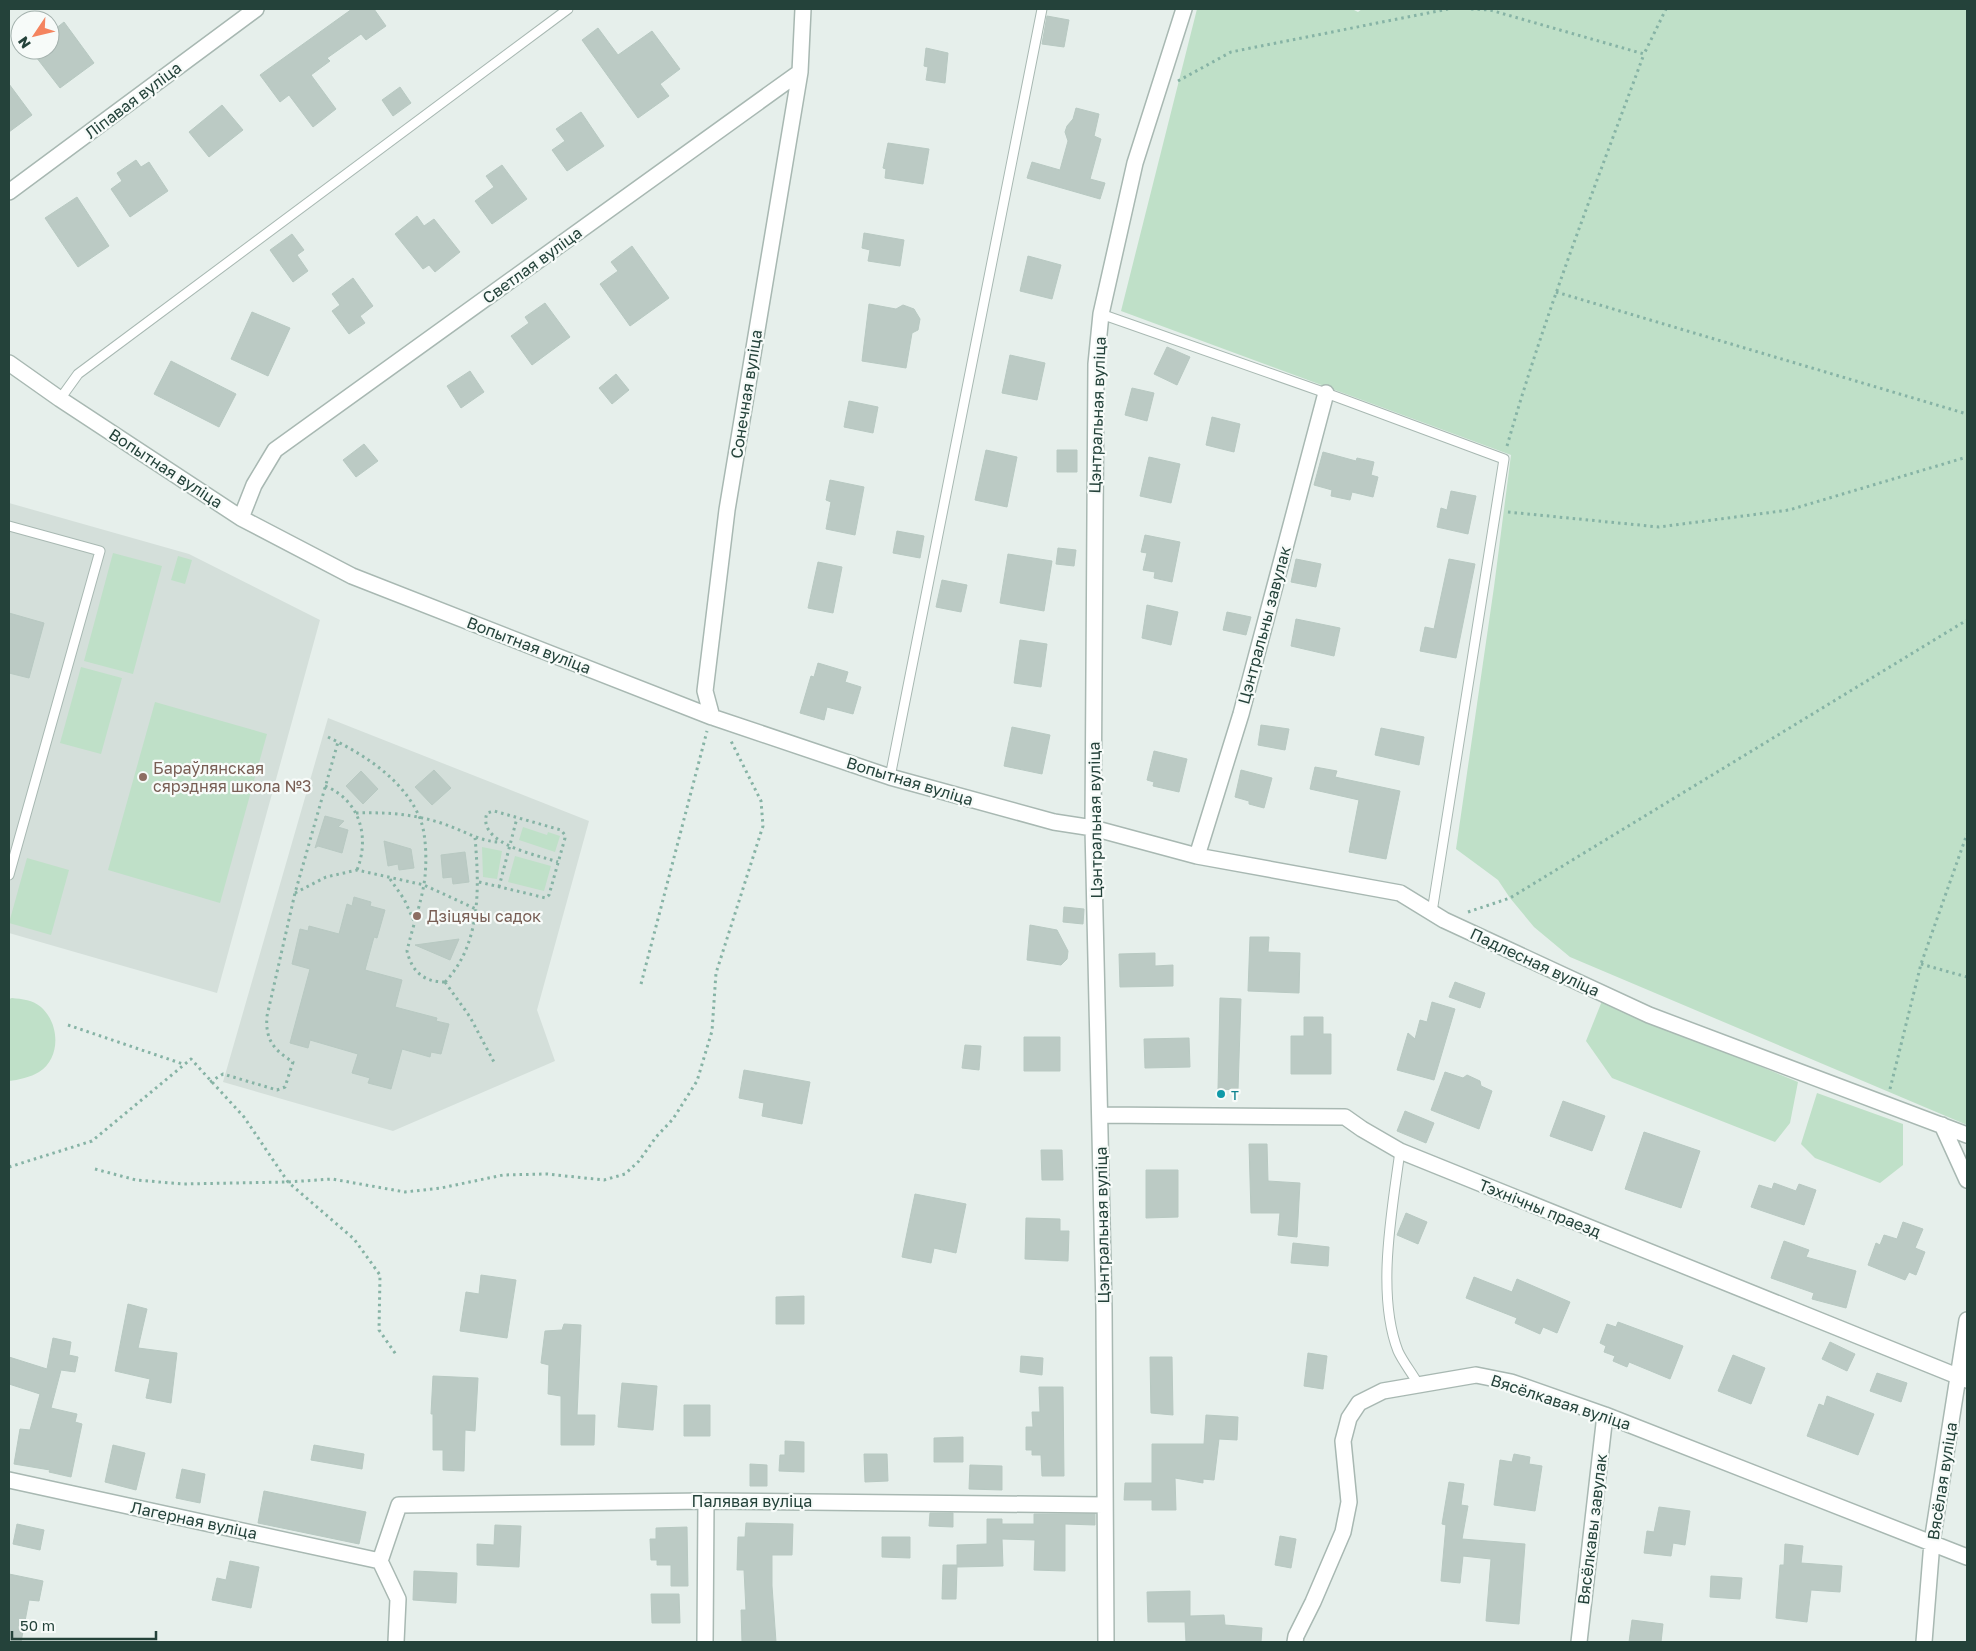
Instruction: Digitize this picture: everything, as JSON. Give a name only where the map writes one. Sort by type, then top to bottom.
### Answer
[{"type":"street","name":"Ліпавая вуліца","points":[[9,192],[256,9]]},
{"type":"street","points":[[800,72],[804,9]]},
{"type":"street","name":"Цэнтральная вуліца","points":[[1106,1642],[1101,1115],[1093,828],[1096,364],[1101,314],[1135,163],[1184,9]]},
{"type":"street","name":"Светлая вуліца","points":[[241,518],[254,486],[275,450],[800,72]]},
{"type":"street","name":"Сонечная вуліца","points":[[713,724],[705,691],[727,510],[800,72]]},
{"type":"street","name":"Вопытная вуліца","points":[[9,363],[60,399],[241,518],[352,576],[713,724],[890,777],[1054,822],[1093,828]]},
{"type":"street","name":"Цэнтральны завулак","points":[[1198,856],[1241,714],[1326,392]]},
{"type":"street","name":"Падлесная вуліца","points":[[1093,828],[1198,856],[1400,893],[1438,916],[1649,1015],[1967,1135]]},
{"type":"street","name":"Тэхнічны праезд","points":[[1101,1115],[1345,1117],[1400,1152],[1963,1379]]},
{"type":"street","points":[[1942,1125],[1967,1180]]},
{"type":"street","name":"Вясёлая вуліца","points":[[1924,1642],[1932,1542],[1963,1379],[1967,1320]]},
{"type":"street","name":"Вясёлкавая вуліца","points":[[1295,1642],[1343,1532],[1349,1502],[1347,1466],[1343,1441],[1349,1418],[1359,1404],[1384,1391],[1476,1375],[1511,1382],[1605,1415],[1967,1557]]},
{"type":"street","name":"Вясёлкавы завулак","points":[[1579,1642],[1605,1415]]},
{"type":"street","name":"Лагерная вуліца","points":[[9,1480],[380,1561]]},
{"type":"street","points":[[706,1501],[706,1642]]},
{"type":"street","name":"Палявая вуліца","points":[[380,1561],[399,1505],[706,1501],[1104,1505]]},
{"type":"street","points":[[380,1561],[398,1599],[396,1642]]},
{"type":"lane","points":[[60,399],[78,374],[568,9]]},
{"type":"lane","points":[[890,777],[1042,9]]},
{"type":"lane","points":[[1101,314],[1326,392],[1504,459],[1438,916]]},
{"type":"lane","points":[[9,526],[100,551],[12,855],[9,876]]},
{"type":"lane","points":[[1400,1152],[1392,1208],[1387,1270],[1390,1315],[1398,1351],[1418,1384]]},
{"type":"path","points":[[1158,92],[1231,52],[1448,9]]},
{"type":"path","points":[[1471,9],[1490,10],[1644,54]]},
{"type":"path","points":[[1504,459],[1528,374],[1556,292],[1644,54],[1666,9]]},
{"type":"path","points":[[1556,292],[1967,414]]},
{"type":"path","points":[[1496,510],[1659,527],[1790,510],[1967,457]]},
{"type":"path","points":[[1438,916],[1510,898],[1967,620]]},
{"type":"path","points":[[641,984],[707,730],[713,724]]},
{"type":"path","points":[[95,1169],[136,1180],[183,1184],[288,1182],[332,1179],[405,1192],[441,1188],[504,1175],[547,1174],[604,1180],[625,1174],[639,1161],[656,1137],[673,1119],[698,1080],[712,1031],[716,973],[763,826],[761,801],[728,735]]},
{"type":"path","points":[[328,737],[364,756],[381,769],[408,799],[420,816],[426,857],[424,885],[407,951],[409,962],[415,971],[424,978],[434,982],[445,982]]},
{"type":"path","points":[[210,1082],[218,1075],[223,1074],[278,1090],[284,1088],[293,1062],[279,1053],[270,1040],[266,1028],[267,1016],[295,893],[338,742]]},
{"type":"path","points":[[325,786],[348,801],[356,813],[363,836],[362,855],[357,870]]},
{"type":"path","points":[[479,882],[546,898],[549,895],[565,838],[563,832],[494,811],[487,813],[486,820],[489,830],[499,842]]},
{"type":"path","points":[[356,813],[376,812],[420,816],[475,837],[499,842],[558,862]]},
{"type":"path","points":[[499,887],[517,818]]},
{"type":"path","points":[[1886,1104],[1921,964],[1967,834]]},
{"type":"path","points":[[445,982],[463,954],[470,936],[476,909],[479,882],[475,837]]},
{"type":"path","points":[[295,893],[326,877],[357,870],[424,885],[476,909]]},
{"type":"path","points":[[390,878],[404,899],[414,922]]},
{"type":"path","points":[[1921,964],[1967,977]]},
{"type":"path","points":[[445,982],[470,1017],[495,1064]]},
{"type":"path","points":[[68,1025],[184,1064]]},
{"type":"path","points":[[9,1167],[92,1141],[191,1059],[244,1117],[288,1182],[354,1240],[380,1275],[379,1330],[397,1356]]},
{"type":"shaded area","name":"Бараўлянская сярэдняя школа №3","points":[[9,503],[189,554],[320,620],[217,993],[9,933]]},
{"type":"shaded area","name":"Дзіцячы садок","points":[[328,718],[589,821],[537,1010],[555,1061],[393,1131],[223,1082]]},
{"type":"green space","points":[[1197,9],[1352,9],[1358,12],[1362,9],[1967,9],[1967,1125],[1570,957],[1534,927],[1498,880],[1456,849],[1511,455],[1121,311]]},
{"type":"green space","points":[[113,553],[162,566],[133,674],[84,661]]},
{"type":"green space","points":[[178,556],[192,560],[185,584],[171,580]]},
{"type":"green space","points":[[81,667],[122,678],[101,754],[60,743]]},
{"type":"green space","points":[[155,702],[267,734],[220,903],[108,870]]},
{"type":"green space","points":[[523,827],[547,835],[548,832],[560,836],[555,852],[519,840]]},
{"type":"green space","points":[[482,847],[502,851],[497,879],[483,877]]},
{"type":"green space","points":[[515,856],[551,866],[544,891],[508,882]]},
{"type":"green space","points":[[27,858],[69,870],[51,935],[9,923]]},
{"type":"green space","points":[[9,999],[31,1001],[41,1007],[52,1022],[55,1031],[55,1041],[54,1050],[46,1066],[32,1075],[9,1081]]},
{"type":"green space","points":[[1602,1001],[1798,1082],[1790,1123],[1775,1142],[1612,1078],[1586,1041]]},
{"type":"green space","points":[[1817,1093],[1903,1124],[1903,1165],[1880,1183],[1815,1158],[1801,1144]]},
{"type":"building","points":[[352,9],[374,9],[386,26],[366,40],[361,34],[327,58],[330,61],[311,75],[336,109],[313,127],[289,95],[280,102],[260,75]]},
{"type":"building","points":[[1047,16],[1069,20],[1064,47],[1042,44]]},
{"type":"building","points":[[64,22],[94,63],[60,88],[38,60],[60,60],[60,25]]},
{"type":"building","points":[[598,28],[618,55],[652,31],[680,69],[660,84],[669,96],[638,118],[582,40]]},
{"type":"building","points":[[926,48],[948,53],[945,83],[926,80],[928,67],[924,66]]},
{"type":"building","points":[[9,84],[32,115],[9,132]]},
{"type":"building","points":[[400,87],[411,103],[393,116],[382,100]]},
{"type":"building","points":[[222,105],[243,130],[209,157],[189,132]]},
{"type":"building","points":[[1076,108],[1099,114],[1094,136],[1101,139],[1090,179],[1105,183],[1100,199],[1027,178],[1032,162],[1060,170],[1068,141],[1065,132],[1073,119]]},
{"type":"building","points":[[581,112],[604,146],[567,171],[552,150],[565,141],[556,129]]},
{"type":"building","points":[[888,143],[929,149],[923,184],[885,178],[886,169],[883,168]]},
{"type":"building","points":[[136,160],[141,167],[149,162],[168,191],[130,217],[111,189],[122,181],[117,173]]},
{"type":"building","points":[[502,165],[527,199],[492,224],[475,201],[494,187],[486,176]]},
{"type":"building","points":[[77,197],[109,246],[78,267],[45,218]]},
{"type":"building","points":[[417,216],[424,226],[434,219],[460,252],[435,272],[429,265],[423,269],[395,234]]},
{"type":"building","points":[[864,233],[904,240],[900,266],[868,261],[870,250],[862,248]]},
{"type":"building","points":[[292,234],[304,250],[297,255],[308,271],[293,282],[270,250]]},
{"type":"building","points":[[632,246],[669,298],[630,326],[600,284],[618,271],[611,262]]},
{"type":"building","points":[[1028,256],[1061,265],[1052,299],[1020,291]]},
{"type":"building","points":[[353,278],[373,306],[360,316],[365,323],[349,334],[332,311],[340,305],[332,294]]},
{"type":"building","points":[[545,303],[570,337],[532,365],[511,336],[529,323],[525,317]]},
{"type":"building","points":[[869,304],[896,309],[903,305],[914,309],[920,319],[918,330],[912,333],[906,368],[862,361]]},
{"type":"building","points":[[252,312],[290,328],[268,376],[231,359]]},
{"type":"building","points":[[1167,347],[1190,357],[1177,385],[1154,374]]},
{"type":"building","points":[[1010,355],[1045,363],[1037,400],[1002,393]]},
{"type":"building","points":[[171,361],[236,394],[219,427],[154,394]]},
{"type":"building","points":[[470,371],[484,392],[461,408],[447,386]]},
{"type":"building","points":[[616,374],[629,390],[612,404],[599,388]]},
{"type":"building","points":[[1132,388],[1154,393],[1147,421],[1125,415]]},
{"type":"building","points":[[849,401],[878,407],[873,433],[844,427]]},
{"type":"building","points":[[1212,417],[1240,424],[1234,452],[1206,445]]},
{"type":"building","points":[[364,444],[378,461],[356,477],[343,460]]},
{"type":"building","points":[[986,450],[1017,457],[1007,507],[975,500]]},
{"type":"building","points":[[1057,450],[1077,450],[1077,472],[1057,472]]},
{"type":"building","points":[[1323,452],[1356,461],[1357,458],[1374,462],[1371,475],[1378,477],[1373,497],[1352,492],[1350,500],[1331,496],[1332,490],[1314,485]]},
{"type":"building","points":[[1149,457],[1180,464],[1171,503],[1140,496]]},
{"type":"building","points":[[830,480],[864,487],[855,535],[826,529],[831,502],[826,500]]},
{"type":"building","points":[[1451,491],[1476,496],[1468,534],[1437,527],[1441,508],[1447,510]]},
{"type":"building","points":[[897,531],[924,536],[920,558],[893,553]]},
{"type":"building","points":[[1145,535],[1180,542],[1172,582],[1154,578],[1155,572],[1143,570],[1147,553],[1141,552]]},
{"type":"building","points":[[1058,548],[1076,550],[1074,566],[1056,564]]},
{"type":"building","points":[[1008,554],[1052,561],[1044,611],[1000,603]]},
{"type":"building","points":[[1296,559],[1321,564],[1316,587],[1291,582]]},
{"type":"building","points":[[1449,559],[1475,564],[1456,658],[1420,651],[1425,627],[1434,629]]},
{"type":"building","points":[[818,562],[842,567],[833,613],[808,608]]},
{"type":"building","points":[[942,580],[967,585],[961,612],[936,607]]},
{"type":"building","points":[[1147,605],[1178,612],[1171,645],[1142,638]]},
{"type":"building","points":[[1227,612],[1251,617],[1246,635],[1223,630]]},
{"type":"building","points":[[9,613],[44,623],[29,678],[9,673]]},
{"type":"building","points":[[1296,619],[1340,628],[1334,656],[1291,646]]},
{"type":"building","points":[[1020,640],[1047,644],[1041,687],[1014,683]]},
{"type":"building","points":[[818,663],[848,672],[845,682],[861,687],[853,714],[827,707],[824,720],[800,713],[811,676],[814,677]]},
{"type":"building","points":[[1261,725],[1289,729],[1285,750],[1258,745]]},
{"type":"building","points":[[1012,727],[1050,735],[1042,774],[1004,766]]},
{"type":"building","points":[[1381,728],[1424,737],[1419,765],[1375,755]]},
{"type":"building","points":[[1154,751],[1187,759],[1179,792],[1153,786],[1154,782],[1147,780]]},
{"type":"building","points":[[1315,767],[1337,771],[1335,777],[1400,791],[1386,859],[1349,852],[1359,800],[1310,789]]},
{"type":"building","points":[[434,770],[451,788],[432,805],[415,787]]},
{"type":"building","points":[[1241,770],[1272,778],[1264,808],[1249,804],[1249,801],[1235,797]]},
{"type":"building","points":[[361,771],[378,789],[363,804],[346,786]]},
{"type":"building","points":[[325,816],[344,821],[338,827],[348,830],[342,853],[318,846],[315,848]]},
{"type":"building","points":[[384,841],[411,849],[414,868],[399,870],[398,864],[388,866]]},
{"type":"building","points":[[465,852],[469,882],[453,884],[452,877],[443,878],[441,855]]},
{"type":"building","points":[[354,897],[371,902],[370,906],[385,910],[377,938],[374,937],[365,970],[402,980],[395,1007],[437,1018],[436,1021],[449,1024],[441,1054],[431,1052],[430,1057],[402,1049],[391,1089],[368,1083],[370,1078],[352,1073],[358,1054],[310,1040],[308,1048],[290,1043],[310,969],[292,964],[300,929],[308,931],[309,926],[339,934],[347,904],[352,906]]},
{"type":"building","points":[[1064,907],[1084,909],[1083,924],[1063,922]]},
{"type":"building","points":[[1030,925],[1057,930],[1068,951],[1067,959],[1061,965],[1027,960]]},
{"type":"building","points":[[1250,937],[1269,937],[1268,952],[1300,953],[1299,993],[1248,991]]},
{"type":"building","points":[[459,939],[450,960],[415,945]]},
{"type":"building","points":[[1155,953],[1155,966],[1173,965],[1173,986],[1120,987],[1119,954]]},
{"type":"building","points":[[1455,982],[1485,993],[1480,1008],[1449,997]]},
{"type":"building","points":[[1220,998],[1241,999],[1238,1090],[1218,1089]]},
{"type":"building","points":[[1432,1002],[1455,1009],[1434,1080],[1397,1070],[1408,1033],[1415,1039],[1420,1020],[1427,1022]]},
{"type":"building","points":[[1304,1017],[1323,1017],[1323,1034],[1331,1034],[1331,1074],[1291,1074],[1291,1036],[1304,1036]]},
{"type":"building","points":[[1024,1037],[1060,1037],[1060,1071],[1024,1071]]},
{"type":"building","points":[[1189,1038],[1190,1067],[1145,1068],[1144,1039]]},
{"type":"building","points":[[965,1045],[981,1046],[979,1070],[962,1068]]},
{"type":"building","points":[[744,1070],[810,1082],[802,1124],[762,1116],[764,1103],[739,1098]]},
{"type":"building","points":[[1445,1072],[1463,1078],[1467,1075],[1480,1081],[1481,1086],[1492,1091],[1479,1129],[1431,1110]]},
{"type":"building","points":[[1563,1101],[1605,1116],[1592,1151],[1550,1136]]},
{"type":"building","points":[[1405,1111],[1434,1123],[1426,1143],[1397,1131]]},
{"type":"building","points":[[1644,1132],[1700,1151],[1681,1208],[1625,1189]]},
{"type":"building","points":[[1249,1144],[1267,1144],[1268,1181],[1300,1183],[1297,1237],[1278,1235],[1280,1213],[1251,1213]]},
{"type":"building","points":[[1041,1150],[1062,1150],[1063,1180],[1042,1180]]},
{"type":"building","points":[[1146,1170],[1178,1170],[1178,1217],[1146,1218]]},
{"type":"building","points":[[1774,1183],[1796,1191],[1799,1184],[1816,1190],[1804,1225],[1751,1207],[1759,1185],[1772,1189]]},
{"type":"building","points":[[915,1194],[966,1204],[956,1253],[934,1248],[931,1263],[902,1257]]},
{"type":"building","points":[[1406,1213],[1427,1222],[1418,1244],[1397,1235]]},
{"type":"building","points":[[1026,1218],[1060,1219],[1060,1231],[1069,1231],[1068,1261],[1025,1259]]},
{"type":"building","points":[[1903,1222],[1923,1229],[1915,1248],[1925,1252],[1916,1275],[1909,1272],[1905,1280],[1868,1265],[1876,1243],[1880,1245],[1884,1235],[1897,1239]]},
{"type":"building","points":[[1784,1241],[1809,1250],[1806,1257],[1856,1271],[1846,1308],[1812,1299],[1814,1293],[1771,1278]]},
{"type":"building","points":[[1293,1243],[1329,1247],[1328,1266],[1291,1263]]},
{"type":"building","points":[[481,1275],[516,1280],[507,1338],[460,1331],[466,1292],[479,1294]]},
{"type":"building","points":[[1474,1277],[1512,1292],[1517,1279],[1570,1302],[1557,1333],[1543,1327],[1540,1334],[1515,1323],[1517,1318],[1466,1298]]},
{"type":"building","points":[[804,1296],[804,1324],[776,1324],[776,1297]]},
{"type":"building","points":[[128,1304],[147,1309],[138,1348],[177,1353],[171,1403],[146,1398],[150,1379],[115,1371]]},
{"type":"building","points":[[1618,1322],[1683,1346],[1670,1379],[1629,1362],[1627,1367],[1613,1361],[1615,1356],[1604,1352],[1606,1346],[1600,1343],[1607,1324],[1616,1327]]},
{"type":"building","points":[[564,1324],[581,1325],[577,1415],[595,1415],[594,1445],[561,1445],[561,1396],[548,1394],[549,1365],[541,1363],[545,1331],[562,1330]]},
{"type":"building","points":[[53,1338],[71,1342],[69,1355],[78,1357],[75,1372],[61,1370],[51,1408],[77,1414],[75,1422],[82,1424],[71,1477],[49,1472],[50,1470],[14,1464],[20,1429],[30,1430],[40,1394],[9,1384],[9,1357],[47,1369]]},
{"type":"building","points":[[1830,1342],[1855,1354],[1847,1371],[1822,1359]]},
{"type":"building","points":[[1308,1353],[1327,1356],[1323,1389],[1304,1386]]},
{"type":"building","points":[[1733,1355],[1765,1368],[1751,1404],[1718,1391]]},
{"type":"building","points":[[1021,1356],[1043,1358],[1042,1375],[1020,1372]]},
{"type":"building","points":[[1150,1357],[1172,1357],[1173,1415],[1151,1413]]},
{"type":"building","points":[[1877,1373],[1907,1383],[1901,1402],[1870,1391]]},
{"type":"building","points":[[433,1376],[478,1378],[475,1431],[465,1430],[464,1471],[443,1470],[443,1450],[433,1450],[433,1414],[431,1414]]},
{"type":"building","points":[[622,1383],[657,1386],[653,1430],[618,1427]]},
{"type":"building","points":[[1039,1387],[1063,1387],[1064,1476],[1042,1476],[1041,1455],[1032,1455],[1032,1450],[1026,1450],[1026,1427],[1033,1427],[1032,1412],[1040,1412]]},
{"type":"building","points":[[1827,1396],[1874,1414],[1858,1455],[1807,1436],[1819,1404],[1824,1406]]},
{"type":"building","points":[[684,1405],[710,1405],[710,1436],[684,1436]]},
{"type":"building","points":[[1206,1415],[1238,1417],[1237,1440],[1219,1439],[1214,1480],[1203,1479],[1203,1483],[1175,1478],[1176,1510],[1152,1510],[1152,1500],[1124,1500],[1125,1483],[1152,1483],[1152,1444],[1204,1444]]},
{"type":"building","points":[[963,1437],[963,1462],[934,1462],[934,1438]]},
{"type":"building","points":[[785,1441],[804,1442],[804,1472],[779,1471],[780,1455],[785,1455]]},
{"type":"building","points":[[113,1445],[145,1453],[136,1490],[105,1482]]},
{"type":"building","points":[[314,1445],[364,1454],[362,1469],[311,1460]]},
{"type":"building","points":[[864,1454],[887,1454],[888,1481],[865,1482]]},
{"type":"building","points":[[1514,1454],[1530,1457],[1529,1464],[1542,1466],[1535,1511],[1494,1505],[1500,1460],[1512,1462]]},
{"type":"building","points":[[750,1464],[767,1465],[767,1486],[750,1486]]},
{"type":"building","points":[[970,1465],[1002,1466],[1002,1490],[969,1489]]},
{"type":"building","points":[[182,1469],[205,1474],[200,1503],[176,1498]]},
{"type":"building","points":[[1449,1482],[1464,1484],[1461,1505],[1468,1506],[1462,1539],[1525,1544],[1519,1624],[1486,1621],[1491,1559],[1463,1556],[1460,1583],[1441,1581],[1446,1525],[1442,1524]]},
{"type":"building","points":[[264,1491],[366,1512],[359,1544],[258,1523]]},
{"type":"building","points":[[1659,1507],[1690,1511],[1685,1545],[1673,1543],[1671,1556],[1644,1553],[1647,1531],[1654,1532]]},
{"type":"building","points":[[930,1513],[953,1513],[953,1527],[929,1526]]},
{"type":"building","points":[[1034,1514],[1095,1514],[1095,1525],[1065,1524],[1065,1571],[1034,1570],[1035,1540],[1002,1539],[1003,1566],[957,1567],[957,1545],[987,1544],[987,1519],[1002,1519],[1002,1524],[1034,1524]]},
{"type":"building","points":[[746,1523],[793,1524],[792,1555],[772,1555],[776,1642],[742,1642],[741,1610],[746,1610],[744,1570],[737,1570],[738,1537],[745,1537]]},
{"type":"building","points":[[17,1524],[44,1530],[40,1550],[13,1544]]},
{"type":"building","points":[[495,1525],[521,1526],[519,1567],[477,1565],[477,1544],[494,1545]]},
{"type":"building","points":[[687,1527],[688,1586],[671,1586],[671,1565],[657,1565],[657,1560],[651,1560],[650,1539],[656,1539],[656,1528]]},
{"type":"building","points":[[1280,1536],[1296,1539],[1291,1568],[1275,1565]]},
{"type":"building","points":[[882,1537],[910,1537],[910,1558],[882,1557]]},
{"type":"building","points":[[1785,1544],[1803,1546],[1801,1563],[1842,1566],[1840,1592],[1811,1590],[1807,1622],[1776,1618],[1780,1565],[1784,1565]]},
{"type":"building","points":[[230,1561],[259,1567],[251,1608],[212,1600],[217,1578],[226,1580]]},
{"type":"building","points":[[943,1565],[957,1565],[956,1599],[942,1599]]},
{"type":"building","points":[[414,1571],[457,1573],[456,1603],[413,1600]]},
{"type":"building","points":[[9,1574],[43,1581],[39,1601],[29,1600],[21,1642],[9,1642]]},
{"type":"building","points":[[1711,1576],[1742,1578],[1740,1599],[1710,1597]]},
{"type":"building","points":[[1190,1591],[1190,1616],[1224,1615],[1225,1625],[1262,1628],[1261,1642],[1186,1642],[1185,1622],[1148,1622],[1147,1592]]},
{"type":"building","points":[[651,1594],[679,1594],[680,1623],[652,1623]]},
{"type":"building","points":[[1632,1620],[1663,1624],[1661,1642],[1629,1642]]},
{"type":"place","name":"Бараўлянская сярэдняя школа №3","points":[[143,777]]},
{"type":"place","name":"Дзіцячы садок","points":[[417,916]]},
{"type":"place","name":"т","points":[[1221,1094]]}]
